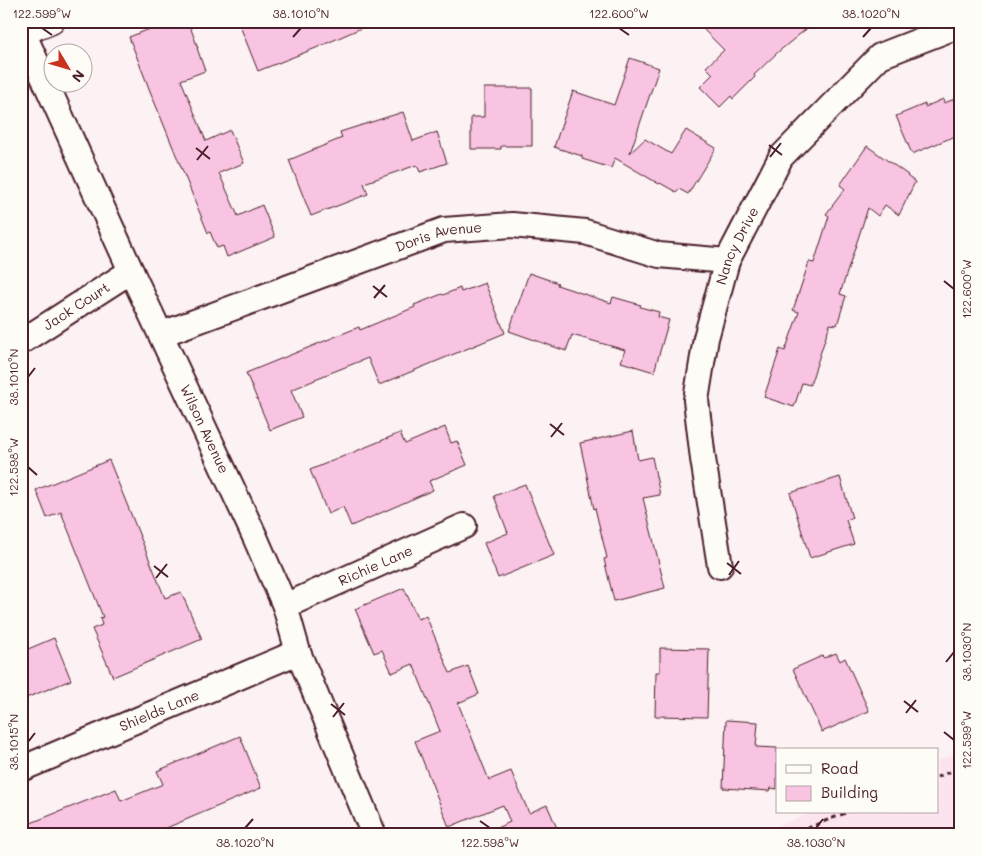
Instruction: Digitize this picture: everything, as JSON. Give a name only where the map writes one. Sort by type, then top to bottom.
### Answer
[{"type":"street","points":[[22,30],[52,21]]},
{"type":"street","name":"Nancy Drive","points":[[720,566],[703,459],[696,400],[706,338],[727,261],[781,158],[880,56],[960,25]]},
{"type":"street","name":"Wilson Avenue","points":[[22,30],[255,537],[285,606],[298,652],[374,835]]},
{"type":"street","name":"Doris Avenue","points":[[162,334],[444,230],[512,225],[585,232],[659,254],[727,261]]},
{"type":"street","name":"Jack Court","points":[[21,342],[131,270]]},
{"type":"street","name":"Richie Lane","points":[[285,606],[464,526]]},
{"type":"street","name":"Shields Lane","points":[[21,769],[298,652]]},
{"type":"path","points":[[938,777],[960,768]]},
{"type":"path","points":[[790,835],[843,814]]},
{"type":"shaded area","points":[[960,752],[960,835],[757,835],[807,814],[938,814],[938,761]]},
{"type":"building","points":[[171,21],[188,21],[205,71],[181,80],[206,141],[230,130],[244,163],[219,173],[238,216],[262,205],[275,237],[227,257],[223,246],[217,248],[210,232],[208,233],[129,37]]},
{"type":"building","points":[[238,21],[377,21],[258,71]]},
{"type":"building","points":[[695,21],[816,21],[778,52],[733,99],[731,96],[720,107],[700,87],[713,74],[706,67],[724,50]]},
{"type":"building","points":[[630,58],[659,68],[630,153],[645,139],[671,154],[686,130],[716,148],[688,194],[679,189],[676,192],[659,184],[615,158],[611,168],[582,159],[582,156],[554,147],[573,91],[614,105]]},
{"type":"building","points":[[484,88],[532,88],[532,146],[501,146],[501,149],[471,149],[471,117],[484,117]]},
{"type":"building","points":[[960,97],[960,134],[912,154],[896,116],[925,104],[925,107],[943,99],[944,103]]},
{"type":"building","points":[[403,112],[413,141],[437,132],[447,163],[420,172],[417,165],[364,183],[368,194],[311,216],[289,160],[342,138],[340,132]]},
{"type":"building","points":[[867,146],[915,182],[899,215],[885,205],[878,216],[868,208],[840,294],[846,296],[837,325],[830,324],[810,385],[802,383],[794,407],[764,397],[780,349],[785,351],[799,312],[793,310],[809,262],[814,263],[829,216],[826,214],[845,189],[840,185]]},
{"type":"building","points":[[529,273],[558,283],[557,285],[611,303],[613,297],[659,312],[658,317],[669,320],[654,372],[621,362],[625,350],[572,335],[566,351],[509,331]]},
{"type":"building","points":[[485,283],[505,333],[379,385],[368,358],[315,379],[291,390],[302,417],[270,430],[246,373],[359,327],[360,330],[442,294],[460,288],[461,292]]},
{"type":"building","points":[[445,427],[451,443],[457,441],[467,465],[429,481],[433,490],[351,526],[343,507],[328,514],[310,470],[400,433],[405,444]]},
{"type":"building","points":[[633,431],[638,460],[652,457],[660,495],[643,498],[665,588],[614,601],[604,559],[607,558],[580,443]]},
{"type":"building","points":[[109,460],[165,598],[181,592],[202,639],[113,677],[92,629],[102,625],[100,618],[103,617],[61,512],[47,518],[36,490]]},
{"type":"building","points":[[840,477],[852,518],[846,520],[854,544],[810,558],[790,493]]},
{"type":"building","points":[[525,484],[554,555],[498,578],[484,543],[508,533],[494,496]]},
{"type":"building","points":[[404,588],[418,619],[426,616],[450,673],[468,666],[479,694],[458,703],[489,780],[511,771],[529,813],[547,805],[560,835],[481,835],[510,822],[503,805],[449,827],[415,741],[440,731],[413,664],[392,673],[382,650],[374,653],[355,609]]},
{"type":"building","points":[[54,638],[71,680],[21,700],[21,652]]},
{"type":"building","points":[[660,648],[709,649],[707,717],[655,716],[656,672],[660,672]]},
{"type":"building","points":[[836,653],[840,661],[845,658],[869,711],[822,732],[793,669],[822,656],[824,658]]},
{"type":"building","points":[[726,720],[758,722],[756,747],[777,748],[776,789],[771,788],[770,791],[723,788]]},
{"type":"building","points":[[240,736],[261,788],[164,829],[167,835],[21,835],[21,827],[116,789],[121,801],[163,784],[157,771]]}]
